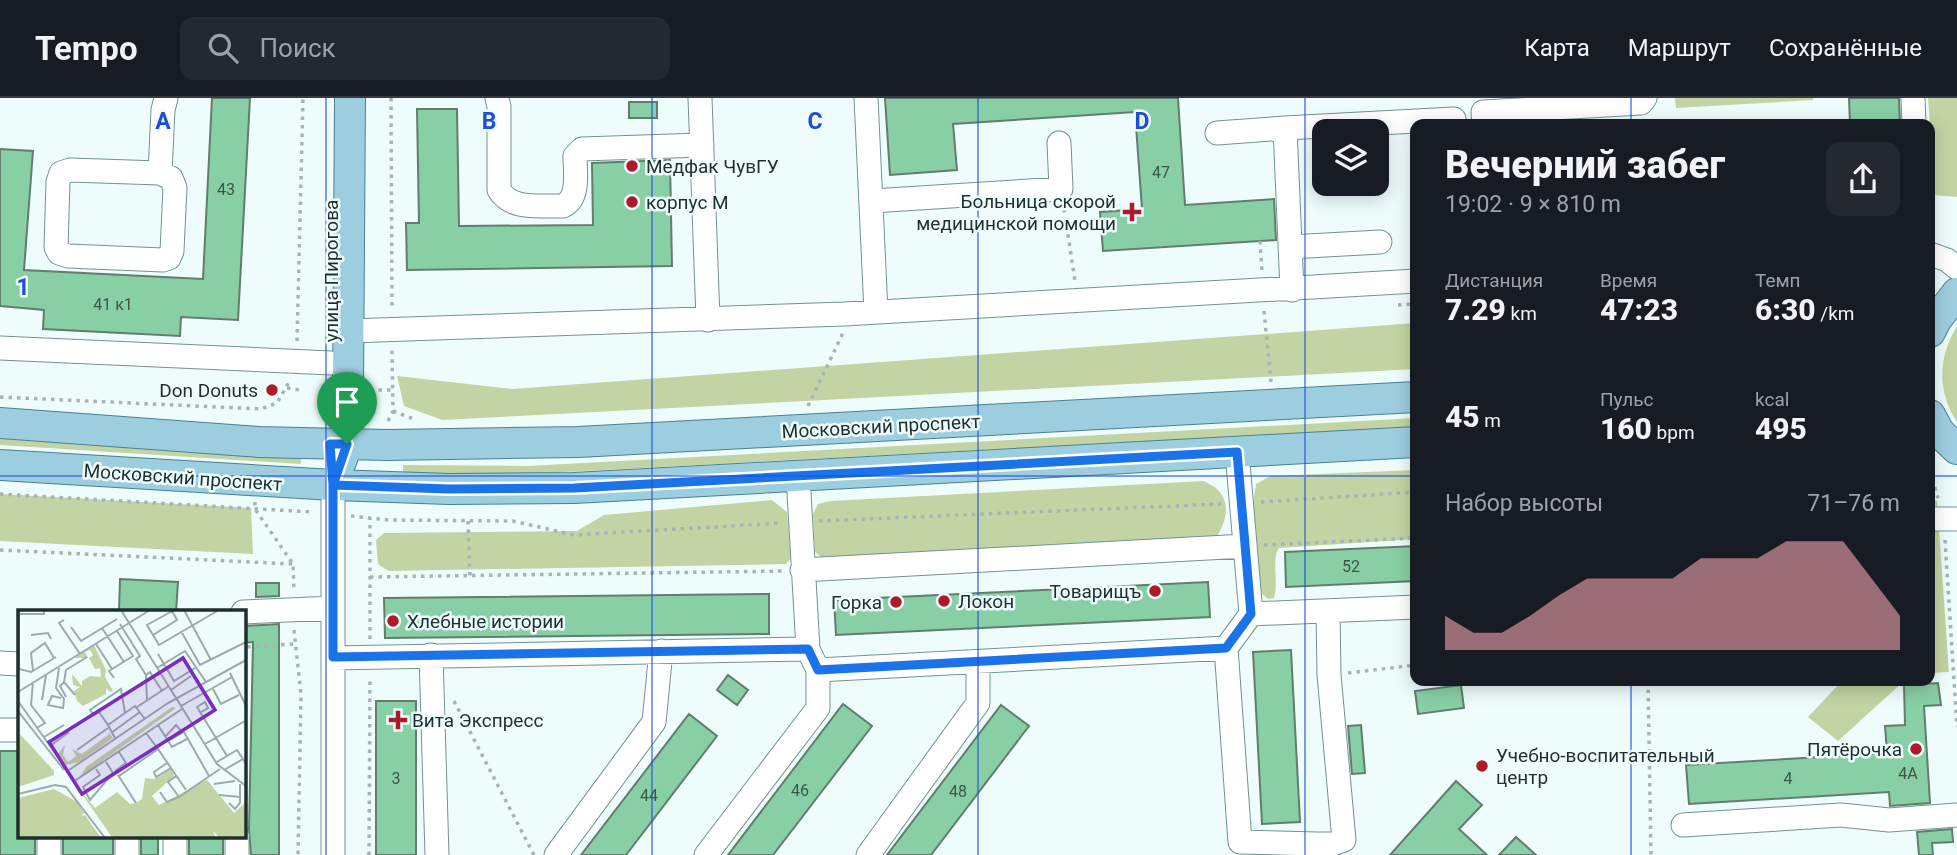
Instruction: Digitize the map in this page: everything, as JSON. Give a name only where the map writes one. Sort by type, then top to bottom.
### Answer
[{"type":"main road","name":"улица Пирогова","points":[[331,98],[341,332],[331,362],[338,444]]},
{"type":"main road","name":"улица Пирогова","points":[[338,444],[350,98]]},
{"type":"main road","points":[[1935,321],[1957,293]]},
{"type":"main road","name":"Московский проспект","points":[[0,423],[260,442],[578,442],[1410,397]]},
{"type":"main road","name":"Московский проспект","points":[[0,465],[333,485],[449,489],[574,488],[1410,442]]},
{"type":"main road","points":[[333,485],[338,444]]},
{"type":"street","points":[[160,173],[166,98]]},
{"type":"street","points":[[497,98],[499,190],[505,200],[516,205],[563,206],[570,203],[574,194],[575,156],[582,149],[702,145]]},
{"type":"street","points":[[700,98],[708,320]]},
{"type":"street","points":[[866,98],[876,312]]},
{"type":"street","points":[[1484,119],[1483,112],[1641,103],[1644,98]]},
{"type":"street","points":[[1913,98],[1914,119]]},
{"type":"street","points":[[1217,133],[1453,114]]},
{"type":"street","points":[[1285,128],[1292,289]]},
{"type":"street","points":[[872,201],[1061,189],[1059,143]]},
{"type":"street","points":[[70,170],[160,173],[171,178],[175,188],[172,251],[169,258],[163,260],[68,256],[59,253],[56,247],[58,182],[61,173],[70,170]]},
{"type":"street","points":[[1290,247],[1380,242]]},
{"type":"street","points":[[1935,256],[1947,260],[1957,268]]},
{"type":"street","points":[[341,332],[844,314],[1410,281]]},
{"type":"street","points":[[0,348],[331,362]]},
{"type":"street","points":[[1237,452],[1251,614],[1226,648],[1240,842],[1317,850],[1344,840],[1329,675],[1328,612]]},
{"type":"street","points":[[706,855],[818,708],[818,670],[808,649],[798,475]]},
{"type":"street","points":[[333,485],[333,855]]},
{"type":"street","points":[[1935,511],[1957,519]]},
{"type":"street","points":[[802,570],[1245,546]]},
{"type":"street","points":[[1251,614],[1410,607]]},
{"type":"street","points":[[245,612],[333,608]]},
{"type":"street","points":[[818,670],[1226,648]]},
{"type":"street","points":[[333,657],[808,649]]},
{"type":"street","points":[[556,855],[654,722],[661,651]]},
{"type":"street","points":[[431,655],[437,855]]},
{"type":"street","points":[[868,855],[978,703],[978,662]]},
{"type":"street","points":[[0,663],[18,664]]},
{"type":"street","points":[[0,730],[18,730]]},
{"type":"street","points":[[1683,825],[1841,815],[1889,820],[1957,815]]},
{"type":"path","points":[[297,350],[303,98]]},
{"type":"path","points":[[391,98],[392,323]]},
{"type":"path","points":[[1061,189],[1076,300]]},
{"type":"path","points":[[808,407],[844,331],[844,314]]},
{"type":"path","points":[[388,421],[393,411],[392,351]]},
{"type":"path","points":[[0,397],[261,412],[277,403],[292,374]]},
{"type":"path","points":[[287,388],[302,390]]},
{"type":"path","points":[[366,390],[393,390]]},
{"type":"path","points":[[1251,503],[1410,492]]},
{"type":"path","points":[[0,494],[318,513]]},
{"type":"path","points":[[813,521],[1226,504]]},
{"type":"path","points":[[255,509],[293,564],[294,645],[301,695],[298,855]]},
{"type":"path","points":[[349,515],[370,518],[513,521],[574,535],[789,522]]},
{"type":"path","points":[[369,855],[370,518]]},
{"type":"path","points":[[468,521],[470,576]]},
{"type":"path","points":[[1245,546],[1410,538]]},
{"type":"path","points":[[1945,540],[1957,727]]},
{"type":"path","points":[[0,550],[293,564]]},
{"type":"path","points":[[370,577],[802,570]]},
{"type":"path","points":[[245,647],[294,645]]},
{"type":"path","points":[[1329,675],[1410,666]]},
{"type":"path","points":[[1648,686],[1651,855]]},
{"type":"path","points":[[449,690],[534,855]]},
{"type":"green space","points":[[1675,98],[1813,98],[1813,100],[1676,108]]},
{"type":"green space","points":[[1928,98],[1957,98],[1957,197],[1935,195],[1935,119],[1930,119]]},
{"type":"green space","points":[[1410,323],[1410,369],[442,420],[404,406],[397,376],[512,389]]},
{"type":"green space","points":[[1957,326],[1957,422],[1946,399],[1942,374],[1946,350]]},
{"type":"green space","points":[[1410,418],[1410,427],[528,474],[403,474],[403,465],[528,466]]},
{"type":"green space","points":[[0,438],[301,456],[301,464],[0,445]]},
{"type":"green space","points":[[1410,470],[1410,539],[1279,548],[1274,598],[1268,599],[1258,591],[1252,510],[1256,484],[1270,476]]},
{"type":"green space","points":[[1204,481],[1217,489],[1225,502],[1221,530],[1213,542],[827,562],[815,552],[813,514],[818,504],[830,501]]},
{"type":"green space","points":[[0,494],[251,508],[253,554],[0,541]]},
{"type":"green space","points":[[772,500],[787,512],[791,558],[786,564],[388,571],[378,564],[376,540],[384,533],[577,531],[604,515]]},
{"type":"green space","points":[[1935,500],[1937,501],[1949,672],[1935,673]]},
{"type":"green space","points":[[1837,686],[1898,686],[1838,741],[1808,717]]},
{"type":"building","points":[[212,98],[250,98],[238,320],[181,317],[180,336],[43,329],[44,310],[0,306],[0,149],[33,151],[24,270],[203,279]]},
{"type":"building","points":[[885,98],[1178,98],[1185,205],[1274,199],[1276,240],[1103,251],[1100,212],[1142,209],[1135,112],[953,124],[957,170],[890,175]]},
{"type":"building","points":[[1849,98],[1899,98],[1900,119],[1850,119]]},
{"type":"building","points":[[629,102],[657,102],[657,118],[629,118]]},
{"type":"building","name":"корпус М","points":[[417,109],[457,109],[459,226],[593,225],[592,163],[670,160],[672,266],[407,270],[406,223],[419,223]]},
{"type":"building","points":[[1410,546],[1410,581],[1286,587],[1285,552]]},
{"type":"building","points":[[120,579],[178,582],[176,610],[119,610]]},
{"type":"building","points":[[1208,582],[1210,617],[836,635],[834,600]]},
{"type":"building","points":[[256,583],[279,583],[279,596],[256,597]]},
{"type":"building","points":[[769,594],[769,634],[385,638],[384,598]]},
{"type":"building","points":[[279,624],[279,855],[251,855],[249,829],[253,642],[245,643],[245,626]]},
{"type":"building","points":[[1291,650],[1300,822],[1262,824],[1253,652]]},
{"type":"building","points":[[728,675],[748,690],[737,705],[717,690]]},
{"type":"building","points":[[1938,683],[1941,705],[1924,706],[1930,803],[1890,806],[1889,792],[1689,804],[1686,765],[1887,753],[1885,726],[1905,725],[1904,686],[1935,686]]},
{"type":"building","points":[[1461,686],[1464,708],[1418,714],[1415,691]]},
{"type":"building","points":[[376,701],[416,701],[416,855],[376,855]]},
{"type":"building","points":[[843,704],[872,726],[773,855],[728,855]]},
{"type":"building","points":[[1001,705],[1029,726],[931,855],[887,855]]},
{"type":"building","points":[[689,714],[717,736],[626,855],[581,855]]},
{"type":"building","points":[[1361,725],[1365,773],[1352,774],[1348,726]]},
{"type":"building","points":[[0,751],[18,751],[18,838],[35,838],[35,855],[0,855]]},
{"type":"building","points":[[1456,781],[1482,805],[1459,829],[1487,855],[1390,855]]},
{"type":"building","points":[[1952,829],[1953,842],[1932,843],[1933,855],[1919,855],[1917,832]]},
{"type":"building","points":[[1516,837],[1536,855],[1499,855]]},
{"type":"building","points":[[63,838],[113,838],[113,855],[63,855]]},
{"type":"building","points":[[141,838],[158,838],[158,855],[141,855]]},
{"type":"building","points":[[189,838],[223,838],[223,855],[189,855]]},
{"type":"place","name":"Медфак ЧувГУ","points":[[632,166]]},
{"type":"place","name":"корпус М","points":[[632,202]]},
{"type":"place","name":"Больница скорой медицинской помощи","points":[[1132,212]]},
{"type":"place","name":"Don Donuts","points":[[272,390]]},
{"type":"place","name":"Товарищъ","points":[[1155,591]]},
{"type":"place","name":"Локон","points":[[944,601]]},
{"type":"place","name":"Горка","points":[[896,602]]},
{"type":"place","name":"Хлебные истории","points":[[393,621]]},
{"type":"place","name":"Вита Экспресс","points":[[398,720]]},
{"type":"place","name":"Пятёрочка","points":[[1916,749]]},
{"type":"place","name":"Учебно-воспитательный центр","points":[[1482,766]]},
{"type":"route","points":[[347,444],[330,444],[333,485],[449,489],[574,488],[1237,452],[1251,614],[1226,648],[818,670],[808,649],[333,657],[333,485],[347,444]]}]
